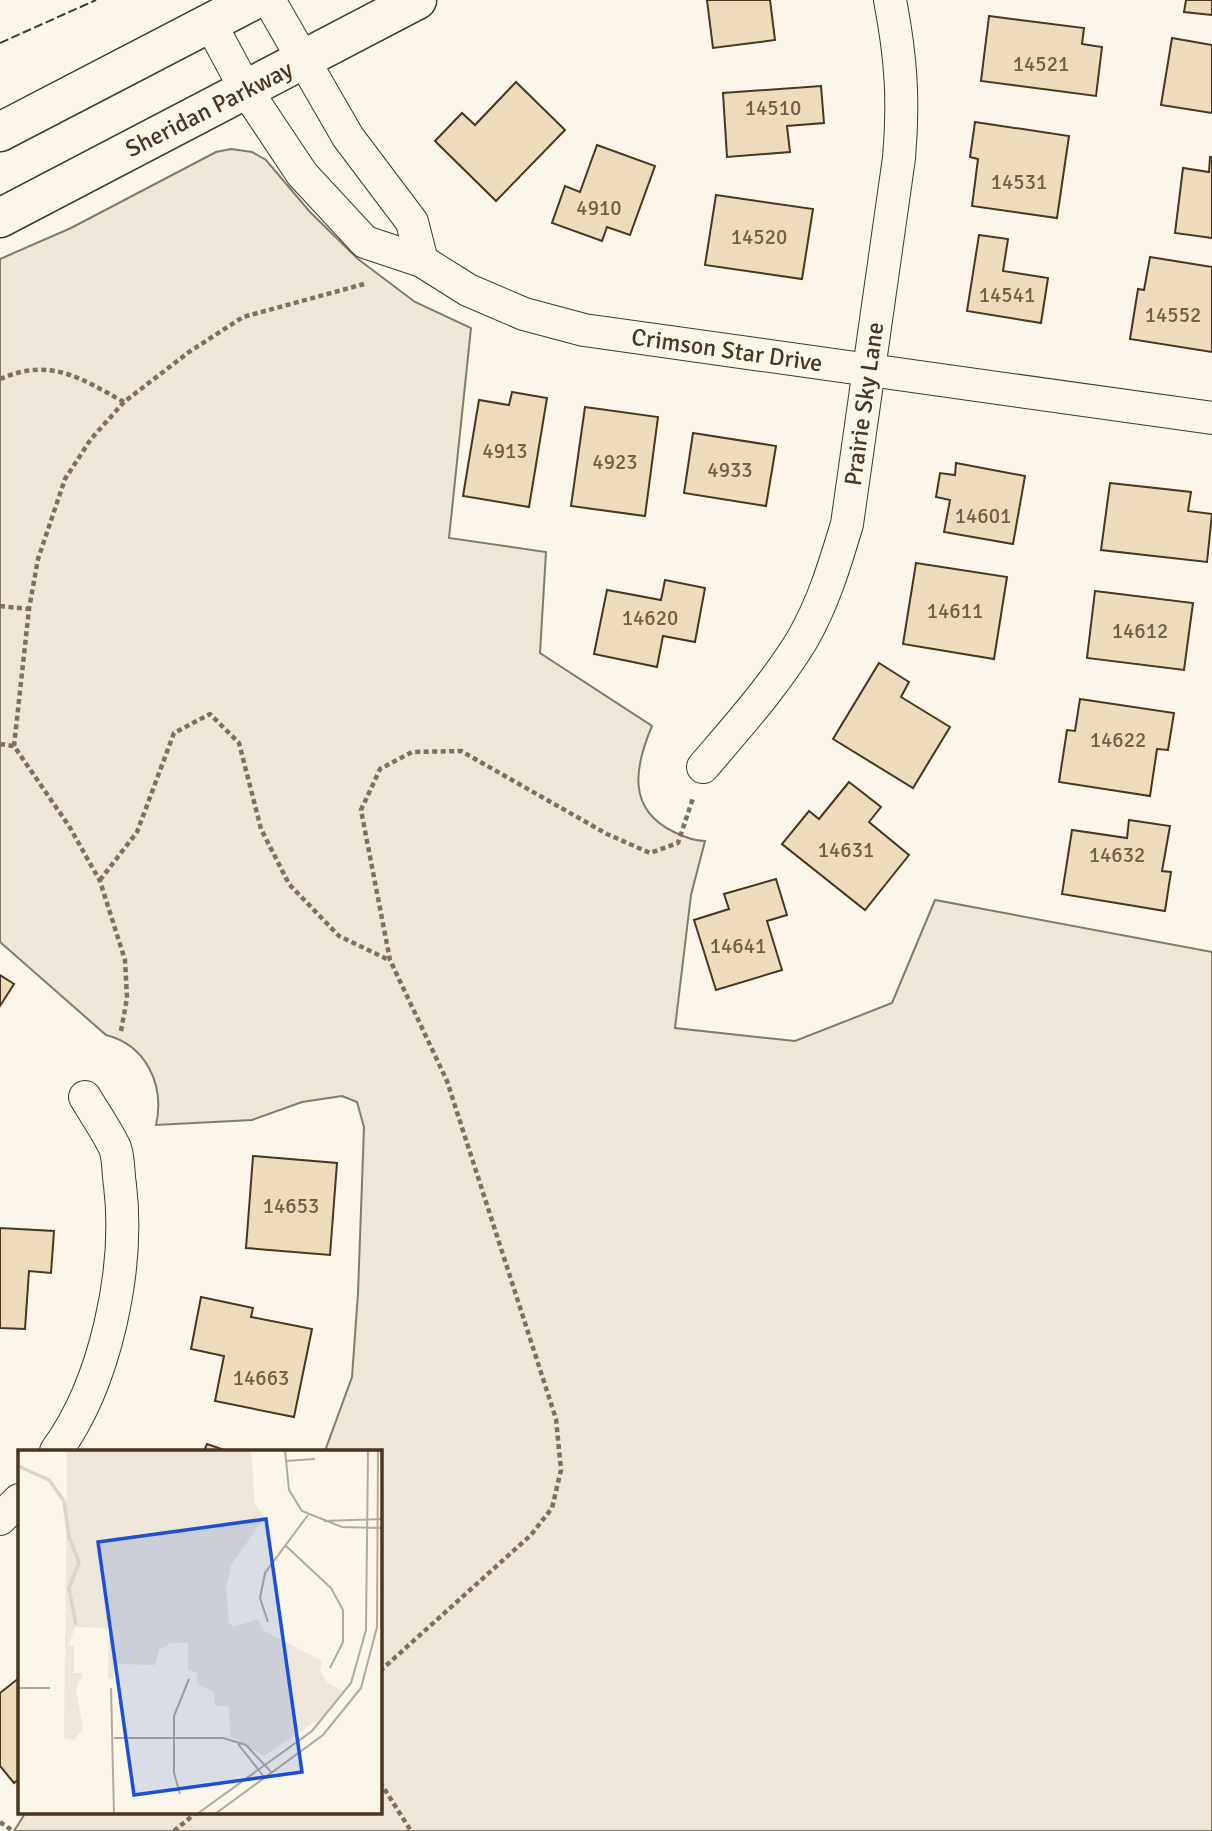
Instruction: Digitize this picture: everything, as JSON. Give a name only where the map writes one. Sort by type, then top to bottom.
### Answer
[{"type":"main road","points":[[0,132],[254,0]]},
{"type":"main road","name":"Sheridan Parkway","points":[[0,218],[417,0]]},
{"type":"street","points":[[269,0],[348,137],[412,222],[422,261]]},
{"type":"street","name":"Prairie Sky Lane","points":[[703,767],[774,681],[803,638],[830,579],[846,524],[870,370],[903,116],[900,51],[890,0]]},
{"type":"street","name":"Crimson Star Drive","points":[[210,23],[246,90],[302,174],[365,242],[422,261],[468,290],[524,314],[584,330],[1212,418]]},
{"type":"street","points":[[57,1450],[86,1396],[104,1348],[120,1272],[122,1207],[116,1150],[85,1097]]},
{"type":"street","points":[[0,1519],[18,1501]]},
{"type":"path","points":[[121,1031],[127,998],[125,960],[100,881],[69,826],[14,746],[29,609],[38,559],[65,479],[91,439],[124,402],[189,352],[243,317],[364,284]]},
{"type":"path","points":[[0,379],[14,373],[45,370],[74,374],[124,402]]},
{"type":"path","points":[[0,606],[29,609]]},
{"type":"path","points":[[100,881],[137,832],[174,733],[210,714],[239,743],[261,829],[289,884],[340,936],[390,960]]},
{"type":"path","points":[[0,744],[14,746]]},
{"type":"path","points":[[382,1669],[531,1535],[552,1507],[561,1470],[556,1419],[447,1081],[390,960],[361,810],[380,769],[412,751],[461,751],[607,834],[650,853],[678,843],[703,767]]},
{"type":"path","points":[[382,1785],[411,1831]]},
{"type":"path","points":[[174,1831],[195,1814]]},
{"type":"path","points":[[0,1822],[13,1831]]},
{"type":"shaded area","points":[[231,149],[252,152],[266,160],[310,212],[358,259],[415,302],[471,328],[449,538],[546,552],[540,653],[652,726],[639,771],[641,799],[659,822],[674,832],[705,841],[691,895],[675,1028],[795,1041],[892,1003],[935,900],[1212,952],[1212,1831],[14,1831],[25,1814],[382,1814],[382,1450],[325,1450],[352,1377],[364,1127],[357,1102],[342,1096],[302,1102],[252,1120],[156,1125],[158,1095],[155,1082],[142,1057],[120,1040],[106,1035],[0,942],[0,259],[71,228],[216,152]]},
{"type":"building","points":[[707,0],[770,0],[775,40],[713,48]]},
{"type":"building","points":[[1186,0],[1212,0],[1212,15],[1184,12]]},
{"type":"building","points":[[989,16],[1084,28],[1082,44],[1102,47],[1096,96],[981,81]]},
{"type":"building","points":[[1172,38],[1212,45],[1212,113],[1161,105]]},
{"type":"building","points":[[516,82],[565,130],[496,201],[435,141],[462,113],[475,125]]},
{"type":"building","points":[[821,86],[824,123],[787,126],[790,152],[727,157],[723,93]]},
{"type":"building","points":[[975,122],[1069,136],[1057,218],[972,206],[978,159],[970,157]]},
{"type":"building","points":[[597,145],[655,166],[630,235],[607,227],[602,241],[552,223],[565,186],[580,192]]},
{"type":"building","points":[[1210,157],[1212,238],[1175,233],[1183,168],[1209,172]]},
{"type":"building","points":[[716,195],[813,209],[802,279],[705,265]]},
{"type":"building","points":[[979,235],[1008,239],[1003,271],[1048,278],[1041,323],[967,311]]},
{"type":"building","points":[[1150,257],[1212,267],[1212,352],[1130,339],[1138,289],[1144,290]]},
{"type":"building","points":[[512,392],[547,398],[529,507],[463,496],[479,400],[509,405]]},
{"type":"building","points":[[585,407],[658,417],[645,516],[571,506]]},
{"type":"building","points":[[693,433],[776,446],[766,506],[684,493]]},
{"type":"building","points":[[956,463],[1025,476],[1013,544],[944,532],[950,500],[936,497],[940,473],[955,475]]},
{"type":"building","points":[[1110,483],[1191,492],[1188,511],[1212,514],[1207,562],[1101,550]]},
{"type":"building","points":[[916,563],[1007,577],[994,659],[903,644]]},
{"type":"building","points":[[665,580],[705,588],[695,642],[663,636],[657,667],[594,654],[607,590],[661,600]]},
{"type":"building","points":[[1095,591],[1193,603],[1184,670],[1087,658]]},
{"type":"building","points":[[879,663],[909,682],[901,697],[950,727],[913,788],[833,739]]},
{"type":"building","points":[[1080,699],[1174,713],[1168,750],[1157,749],[1150,796],[1059,782],[1067,730],[1075,731]]},
{"type":"building","points":[[849,782],[881,807],[869,822],[909,855],[865,910],[782,844],[809,811],[819,819]]},
{"type":"building","points":[[1129,820],[1170,826],[1162,871],[1171,872],[1165,911],[1062,894],[1072,830],[1127,838]]},
{"type":"building","points":[[776,879],[787,915],[767,921],[782,970],[716,990],[694,920],[729,909],[724,894]]},
{"type":"building","points":[[0,975],[14,984],[0,1006]]},
{"type":"building","points":[[253,1156],[337,1163],[330,1255],[246,1248]]},
{"type":"building","points":[[0,1228],[54,1231],[51,1273],[29,1271],[25,1329],[0,1328]]},
{"type":"building","points":[[201,1297],[253,1308],[251,1317],[312,1329],[294,1417],[215,1401],[224,1356],[191,1349]]},
{"type":"building","points":[[207,1444],[224,1450],[204,1450]]},
{"type":"building","points":[[18,1679],[18,1780],[14,1783],[0,1766],[0,1693]]},
{"type":"fence","points":[[0,43],[96,0]]}]
